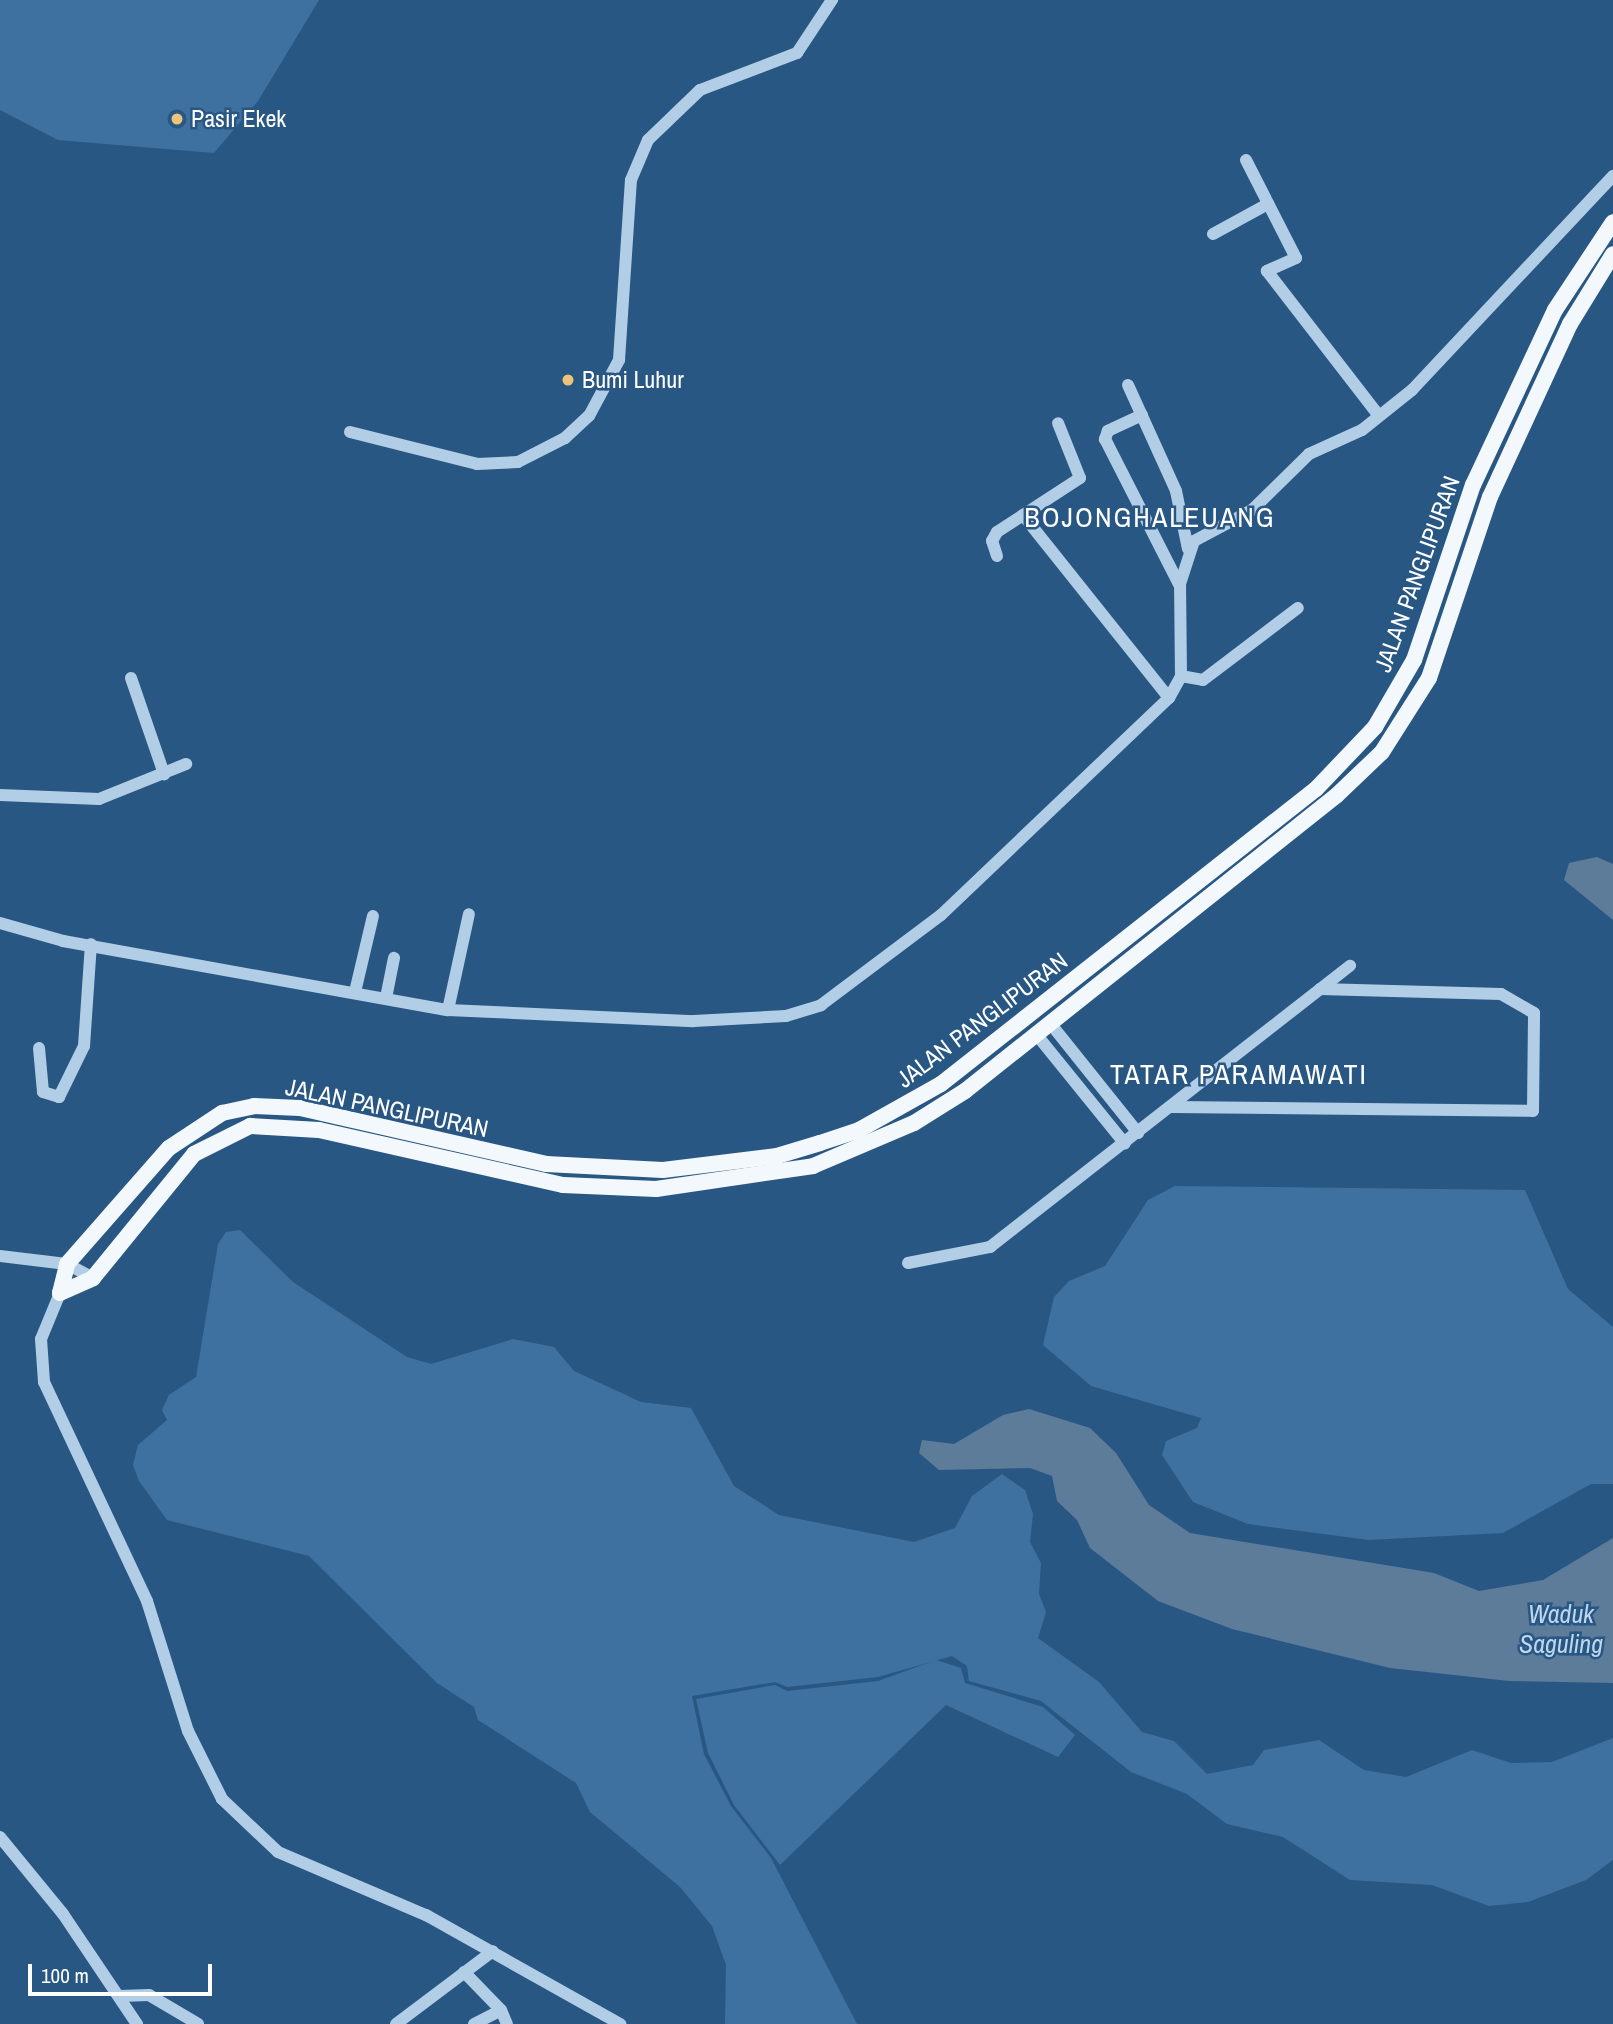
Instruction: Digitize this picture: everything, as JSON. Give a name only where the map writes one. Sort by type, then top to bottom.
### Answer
[{"type":"main road","name":"JALAN PANGLIPURAN","points":[[60,1293],[67,1264],[169,1148],[222,1113],[254,1106],[300,1108],[496,1154],[576,1168],[663,1170],[777,1156],[859,1130],[941,1084],[1316,789],[1375,727],[1414,660],[1473,485],[1565,292],[1613,222]]},
{"type":"main road","name":"JALAN PANGLIPURAN","points":[[60,1293],[93,1278],[194,1154],[250,1126],[319,1130],[489,1171],[593,1188],[656,1189],[813,1167],[914,1123],[1043,1028],[1337,795],[1410,713],[1441,648],[1490,497],[1570,324],[1613,254]]},
{"type":"main road","points":[[1197,884],[1208,898]]},
{"type":"main road","points":[[489,1171],[496,1154]]},
{"type":"street","points":[[350,432],[477,464],[518,462],[565,438],[589,416],[619,360],[631,180],[648,139],[700,90],[797,53],[832,0]]},
{"type":"street","points":[[1246,160],[1296,258],[1267,271],[1379,416]]},
{"type":"street","points":[[1188,549],[1203,534],[1252,510],[1309,454],[1379,416],[1435,368],[1613,176]]},
{"type":"street","points":[[1213,234],[1268,204]]},
{"type":"street","points":[[0,923],[91,944],[448,1010],[655,1021],[803,1013],[840,993],[941,915],[1168,698],[1181,677],[1180,584],[1188,549],[1176,491],[1128,385]]},
{"type":"street","points":[[1142,415],[1108,431],[1105,439],[1180,584]]},
{"type":"street","points":[[997,556],[993,536],[1080,478],[1058,423]]},
{"type":"street","points":[[1023,515],[1168,698]]},
{"type":"street","points":[[1181,677],[1203,680],[1298,608]]},
{"type":"street","points":[[131,678],[164,774]]},
{"type":"street","points":[[0,795],[99,799],[186,764]]},
{"type":"street","points":[[448,1010],[468,914]]},
{"type":"street","points":[[355,992],[373,916]]},
{"type":"street","points":[[39,1048],[43,1092],[59,1097],[84,1046],[91,944]]},
{"type":"street","points":[[386,998],[394,958]]},
{"type":"street","points":[[908,1263],[990,1247],[1350,967]]},
{"type":"street","points":[[1171,1107],[1533,1111],[1534,1013],[1501,995],[1320,989]]},
{"type":"street","points":[[1043,1028],[1138,1133]]},
{"type":"street","points":[[1043,1028],[1125,1144]]},
{"type":"street","points":[[0,1256],[67,1264],[93,1278]]},
{"type":"street","points":[[60,1293],[41,1339],[44,1382],[147,1601],[188,1731],[222,1799],[278,1852],[493,1951],[620,2024]]},
{"type":"street","points":[[0,1837],[120,1996],[137,2024]]},
{"type":"street","points":[[396,2024],[493,1951]]},
{"type":"street","points":[[464,1972],[501,2010],[507,2024]]},
{"type":"street","points":[[120,1996],[149,1995],[198,2024]]},
{"type":"street","points":[[474,2024],[501,2010]]},
{"type":"shaded area","points":[[0,0],[319,0],[258,101],[214,153],[58,140],[0,110]]},
{"type":"shaded area","points":[[1175,1186],[1525,1190],[1568,1289],[1613,1327],[1613,1484],[1591,1484],[1503,1533],[1369,1540],[1248,1524],[1193,1502],[1162,1455],[1166,1441],[1197,1428],[1201,1418],[1091,1386],[1043,1345],[1054,1297],[1069,1281],[1105,1266],[1148,1200]]},
{"type":"shaded area","points":[[240,1230],[293,1282],[407,1357],[431,1364],[513,1339],[554,1347],[574,1371],[641,1402],[691,1408],[734,1486],[779,1515],[914,1542],[955,1528],[972,1496],[1002,1474],[1025,1490],[1033,1514],[1030,1542],[1041,1563],[1039,1594],[1046,1612],[1038,1638],[1099,1682],[1142,1732],[1174,1741],[1207,1774],[1253,1765],[1264,1750],[1319,1740],[1364,1770],[1406,1777],[1472,1750],[1511,1763],[1552,1762],[1613,1738],[1613,1860],[1586,1880],[1528,1902],[1489,1906],[1432,1885],[1350,1880],[1283,1837],[1227,1824],[1187,1794],[1131,1772],[1041,1701],[969,1681],[967,1666],[952,1656],[878,1677],[787,1687],[775,1682],[692,1696],[704,1754],[731,1806],[771,1858],[857,2024],[725,2024],[726,1965],[712,1926],[680,1887],[590,1812],[576,1783],[478,1720],[474,1707],[437,1683],[309,1556],[167,1520],[139,1481],[133,1465],[138,1445],[167,1420],[162,1410],[169,1395],[196,1377],[218,1244],[226,1232]]},
{"type":"shaded area","points":[[936,1660],[961,1668],[965,1683],[1043,1707],[1075,1735],[1058,1757],[946,1705],[780,1865],[734,1805],[708,1753],[696,1699],[775,1685],[787,1691],[878,1681]]},
{"type":"water","points":[[1597,857],[1613,864],[1613,920],[1564,880],[1569,863]]},
{"type":"water","name":"Waduk Saguling","points":[[1029,1409],[1090,1428],[1116,1453],[1149,1505],[1190,1533],[1434,1573],[1479,1591],[1543,1580],[1613,1538],[1613,1683],[1509,1681],[1390,1668],[1232,1629],[1158,1601],[1090,1548],[1077,1520],[1057,1501],[1052,1476],[1030,1468],[939,1470],[919,1453],[922,1440],[954,1444],[1003,1415]]},
{"type":"place","name":"Pasir Ekek","points":[[177,119]]},
{"type":"place","name":"Bumi Luhur","points":[[568,380]]},
{"type":"district","name":"BOJONGHALEUANG","points":[[1150,517]]},
{"type":"district","name":"TATAR PARAMAWATI","points":[[1239,1074]]}]
